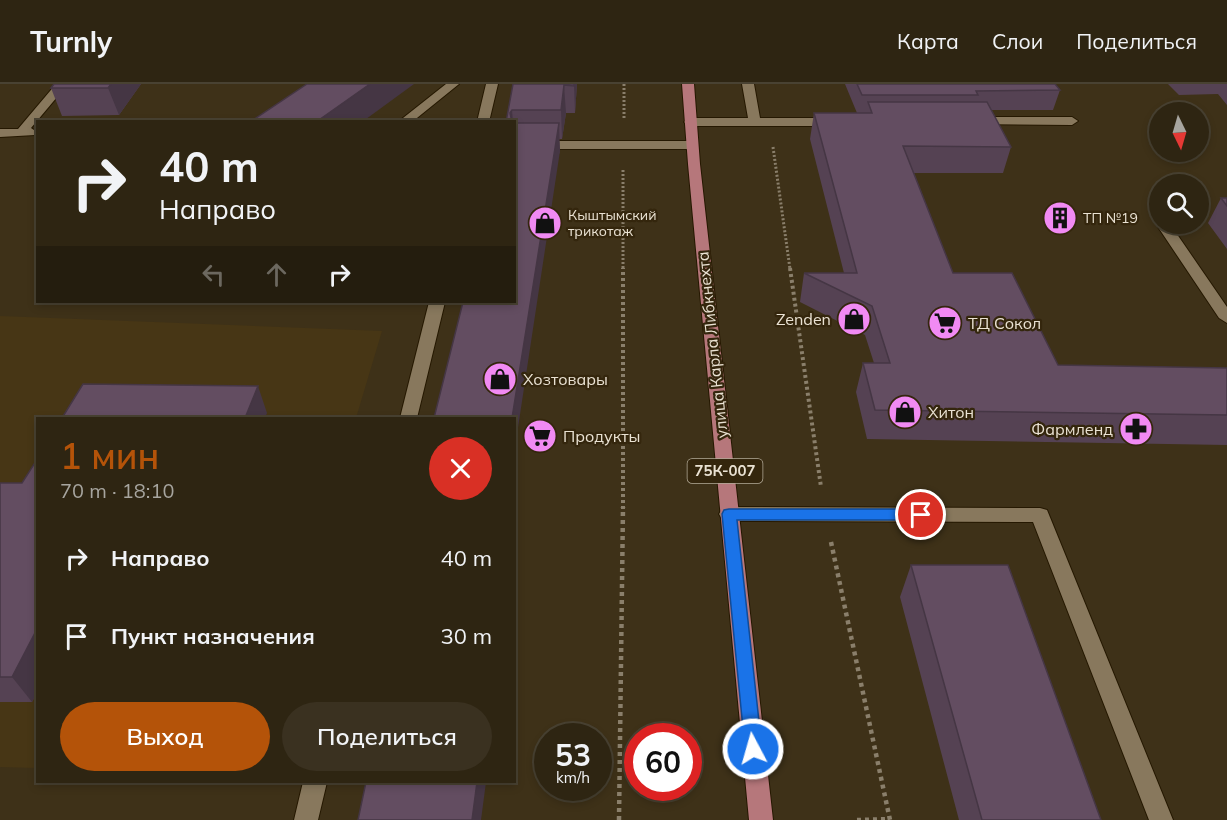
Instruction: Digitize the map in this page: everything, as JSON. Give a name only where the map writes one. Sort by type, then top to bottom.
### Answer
[{"type":"main road","name":"улица Карла Либкнехта","points":[[688,84],[692,145],[761,820]]},
{"type":"street","points":[[21,133],[62,84]]},
{"type":"street","points":[[407,120],[453,84]]},
{"type":"street","points":[[483,120],[492,84]]},
{"type":"street","points":[[748,84],[755,122]]},
{"type":"street","points":[[957,122],[1072,121]]},
{"type":"street","points":[[690,122],[843,122]]},
{"type":"street","points":[[0,133],[36,132]]},
{"type":"street","points":[[516,145],[692,145]]},
{"type":"street","points":[[1170,234],[1227,318]]},
{"type":"street","points":[[408,417],[437,303]]},
{"type":"street","points":[[729,514],[1040,515],[1161,820]]},
{"type":"street","points":[[306,820],[315,783]]},
{"type":"path","points":[[619,820],[624,84]]},
{"type":"path","points":[[769,122],[825,514],[890,819],[857,820]]},
{"type":"shaded area","points":[[0,316],[382,331],[356,417],[36,417],[36,768],[0,767]]},
{"type":"building","points":[[54,84],[111,84],[108,88],[51,88]]},
{"type":"building","points":[[307,84],[370,84],[319,120],[253,120]]},
{"type":"building","points":[[513,84],[574,84],[574,86],[564,85],[561,110],[512,110],[510,113],[512,120],[506,120]]},
{"type":"building","points":[[857,84],[1055,84],[1060,90],[976,91],[978,95],[862,95]]},
{"type":"building","points":[[868,102],[987,102],[1011,147],[903,146],[953,273],[1012,273],[1058,365],[1227,368],[1227,415],[875,410],[863,363],[890,363],[872,306],[804,273],[857,273],[814,113],[872,113]]},
{"type":"building","points":[[516,123],[559,123],[512,417],[434,417],[463,303],[516,303]]},
{"type":"building","points":[[1221,198],[1227,198],[1227,206]]},
{"type":"building","points":[[83,384],[258,386],[245,417],[63,417]]},
{"type":"building","points":[[36,461],[36,631],[12,677],[0,677],[0,483],[22,483]]},
{"type":"building","points":[[911,565],[1008,565],[1101,820],[982,820]]},
{"type":"building","points":[[366,783],[477,783],[472,820],[358,820]]},
{"type":"place","name":"ТП №19","points":[[1060,218]]},
{"type":"place","name":"Кыштымский трикотаж","points":[[545,223]]},
{"type":"place","name":"Zenden","points":[[854,319]]},
{"type":"place","name":"ТД Сокол","points":[[945,323]]},
{"type":"place","name":"Хозтовары","points":[[500,379]]},
{"type":"place","name":"Хитон","points":[[905,412]]},
{"type":"place","name":"Фармленд","points":[[1136,429]]},
{"type":"place","name":"Продукты","points":[[540,436]]},
{"type":"route","points":[[753,749],[729,514],[921,515]]}]
